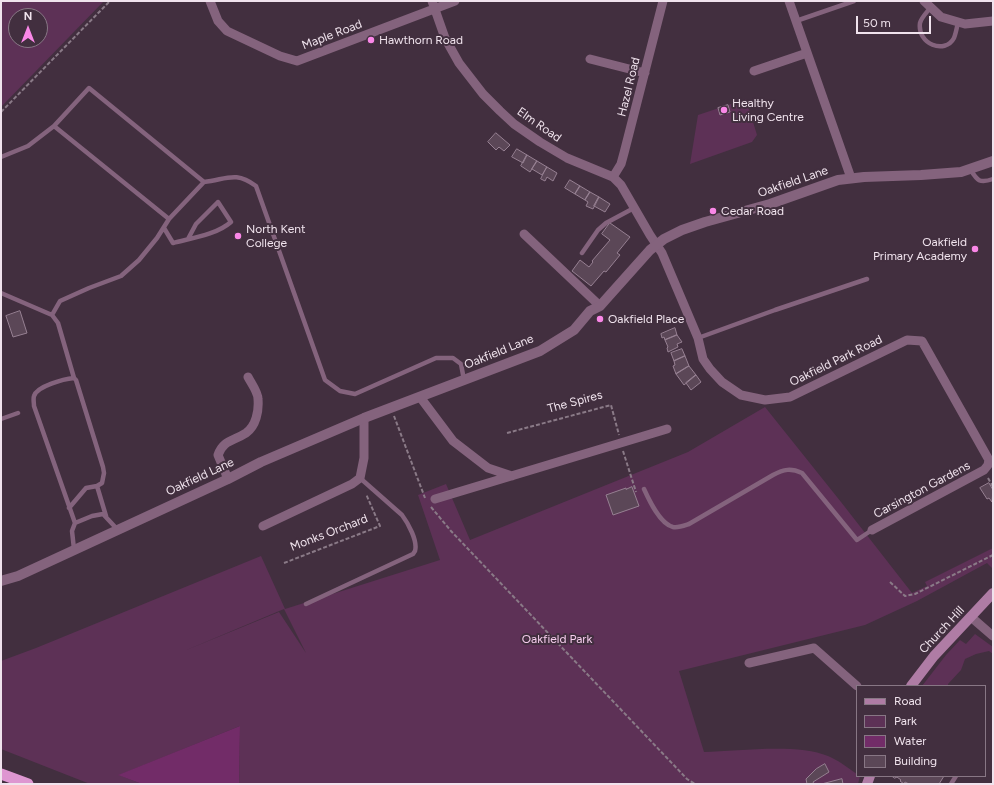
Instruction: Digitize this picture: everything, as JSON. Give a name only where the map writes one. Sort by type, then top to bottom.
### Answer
[{"type":"highway","points":[[1,774],[28,784]]},
{"type":"main road","name":"Church Hill","points":[[912,685],[934,656],[993,593]]},
{"type":"street","name":"Maple Road","points":[[210,1],[218,21],[227,31],[280,56],[297,61],[433,5]]},
{"type":"street","points":[[433,5],[455,1]]},
{"type":"street","name":"Hazel Road","points":[[613,178],[620,167],[624,153],[663,1]]},
{"type":"street","points":[[789,1],[851,178]]},
{"type":"street","points":[[928,4],[941,17],[965,24],[993,21]]},
{"type":"street","name":"Elm Road","points":[[433,5],[445,38],[459,63],[483,94],[500,111],[524,131],[550,148],[567,158],[613,178],[624,190],[656,245]]},
{"type":"street","points":[[754,71],[808,53]]},
{"type":"street","points":[[590,59],[645,73]]},
{"type":"street","name":"Oakfield Lane","points":[[1,580],[18,576],[228,479],[261,462],[364,418],[540,351],[574,330],[590,311],[600,306],[656,245],[692,226],[770,204],[830,183],[851,178],[961,172],[993,161]]},
{"type":"street","points":[[524,234],[600,306]]},
{"type":"street","name":"Oakfield Park Road","points":[[656,245],[662,253],[698,338],[704,359],[710,370],[715,376],[740,395],[765,400],[790,397],[907,340],[922,341],[990,460],[984,470]]},
{"type":"street","points":[[228,479],[218,455],[221,448],[228,442],[247,432],[256,421],[258,398],[248,376]]},
{"type":"street","points":[[420,397],[453,441],[488,468],[512,476]]},
{"type":"street","points":[[263,526],[352,484],[360,478],[364,458],[364,418]]},
{"type":"street","points":[[435,499],[667,429]]},
{"type":"street","name":"Carsington Gardens","points":[[872,530],[984,470]]},
{"type":"street","points":[[971,617],[993,636]]},
{"type":"street","points":[[749,663],[814,648],[856,685]]},
{"type":"lane","points":[[796,20],[854,1]]},
{"type":"lane","points":[[928,4],[920,24],[922,35],[927,42],[934,46],[941,46],[950,43],[954,38],[958,22]]},
{"type":"lane","points":[[1,157],[28,146],[54,126],[89,88],[204,182]]},
{"type":"lane","points":[[54,126],[169,219]]},
{"type":"lane","points":[[970,169],[977,180],[982,182],[993,179]]},
{"type":"lane","points":[[52,314],[60,301],[120,276],[139,260],[164,228],[169,219],[204,182],[235,176],[246,179],[256,186],[325,380],[340,391],[355,394],[436,358],[453,358],[461,364],[464,380]]},
{"type":"lane","points":[[164,228],[173,243],[203,236],[225,226],[231,222],[218,202],[196,224],[188,239]]},
{"type":"lane","points":[[582,253],[598,230],[606,223],[634,208]]},
{"type":"lane","points":[[698,338],[867,279]]},
{"type":"lane","points":[[1,293],[52,314],[58,322],[104,473],[102,483],[97,486],[86,488],[69,508]]},
{"type":"lane","points":[[74,378],[40,388],[34,395],[33,399],[75,523],[72,531],[74,550]]},
{"type":"lane","points":[[1,419],[18,413]]},
{"type":"lane","points":[[644,490],[653,506],[667,523],[672,527],[680,527],[688,524],[773,475],[783,470],[794,469],[802,473],[857,540],[872,530]]},
{"type":"lane","points":[[306,604],[413,554],[415,551],[415,542],[406,520],[360,478]]},
{"type":"lane","points":[[97,486],[106,516],[117,529]]},
{"type":"lane","points":[[75,523],[99,514],[106,516]]},
{"type":"path","points":[[1,112],[110,1]]},
{"type":"path","name":"The Spires","points":[[507,433],[611,405],[621,443]]},
{"type":"path","points":[[391,408],[427,503],[451,531],[665,756],[687,779],[695,784]]},
{"type":"path","points":[[621,443],[636,492]]},
{"type":"path","name":"Monks Orchard","points":[[284,563],[380,526],[360,478]]},
{"type":"path","points":[[890,582],[905,596],[915,594],[993,555]]},
{"type":"green space","points":[[1,1],[104,1],[1,107]]},
{"type":"green space","points":[[746,99],[757,135],[752,142],[690,164],[698,115]]},
{"type":"green space","name":"Oakfield Park","points":[[765,407],[912,593],[927,586],[925,582],[993,548],[993,569],[987,563],[917,601],[865,625],[679,671],[704,752],[750,749],[785,749],[815,752],[828,756],[856,773],[856,777],[860,777],[858,784],[843,784],[842,780],[814,784],[813,782],[829,772],[825,764],[816,769],[807,784],[239,784],[240,726],[119,775],[142,784],[90,784],[1,749],[1,661],[261,556],[285,609],[440,560],[418,495],[446,484],[470,540],[688,452]],"holes":[[[284,609],[306,653],[279,612],[184,651]]]},
{"type":"green space","points":[[975,634],[993,647],[993,654],[989,651],[976,654],[965,659],[961,670],[948,685],[923,685],[946,655],[960,640],[966,644]]},
{"type":"water","points":[[240,726],[239,784],[142,784],[118,775]]},
{"type":"building","name":"Healthy Living Centre","points":[[728,105],[730,112],[720,115],[718,108]]},
{"type":"building","points":[[496,133],[510,145],[504,151],[499,147],[496,150],[488,142]]},
{"type":"building","points":[[517,149],[527,155],[523,163],[512,157]]},
{"type":"building","points":[[527,155],[537,161],[530,172],[521,166]]},
{"type":"building","points":[[537,161],[547,167],[542,175],[532,169]]},
{"type":"building","points":[[547,167],[557,173],[553,181],[547,177],[545,181],[541,179]]},
{"type":"building","points":[[570,180],[580,186],[575,194],[565,188]]},
{"type":"building","points":[[580,186],[590,192],[585,200],[575,194]]},
{"type":"building","points":[[590,192],[599,197],[593,209],[586,206],[588,202],[585,200]]},
{"type":"building","points":[[599,197],[610,204],[605,212],[594,206]]},
{"type":"building","points":[[610,223],[630,237],[617,253],[620,255],[606,272],[604,271],[591,286],[572,271],[580,260],[589,267],[593,262],[592,261],[610,240],[602,234]]},
{"type":"building","points":[[20,311],[27,333],[13,337],[6,316]]},
{"type":"building","points":[[675,328],[677,335],[665,340],[664,337],[662,338],[661,334]]},
{"type":"building","points":[[677,335],[682,342],[677,344],[678,347],[668,352],[668,347],[665,340]]},
{"type":"building","points":[[682,349],[685,356],[674,361],[671,353]]},
{"type":"building","points":[[685,356],[689,366],[676,374],[673,366],[675,365],[674,361]]},
{"type":"building","points":[[689,366],[696,375],[684,385],[676,374]]},
{"type":"building","points":[[696,375],[701,382],[691,390],[686,383]]},
{"type":"building","points":[[989,483],[993,490],[992,502],[989,498],[987,499],[980,488]]},
{"type":"building","points":[[632,487],[639,506],[613,515],[606,495]]},
{"type":"building","points":[[825,764],[829,772],[813,782],[814,784],[807,784],[806,779],[816,769]]},
{"type":"building","points":[[897,777],[943,777],[939,784],[909,784],[905,782],[904,784],[900,781],[901,780]]},
{"type":"building","points":[[842,779],[843,784],[822,784]]},
{"type":"place","name":"Hawthorn Road","points":[[371,40]]},
{"type":"place","name":"Healthy Living Centre","points":[[724,110]]},
{"type":"place","name":"Cedar Road","points":[[713,211]]},
{"type":"place","name":"North Kent College","points":[[238,236]]},
{"type":"place","name":"Oakfield Primary Academy","points":[[975,249]]},
{"type":"place","name":"Oakfield Place","points":[[600,319]]}]
